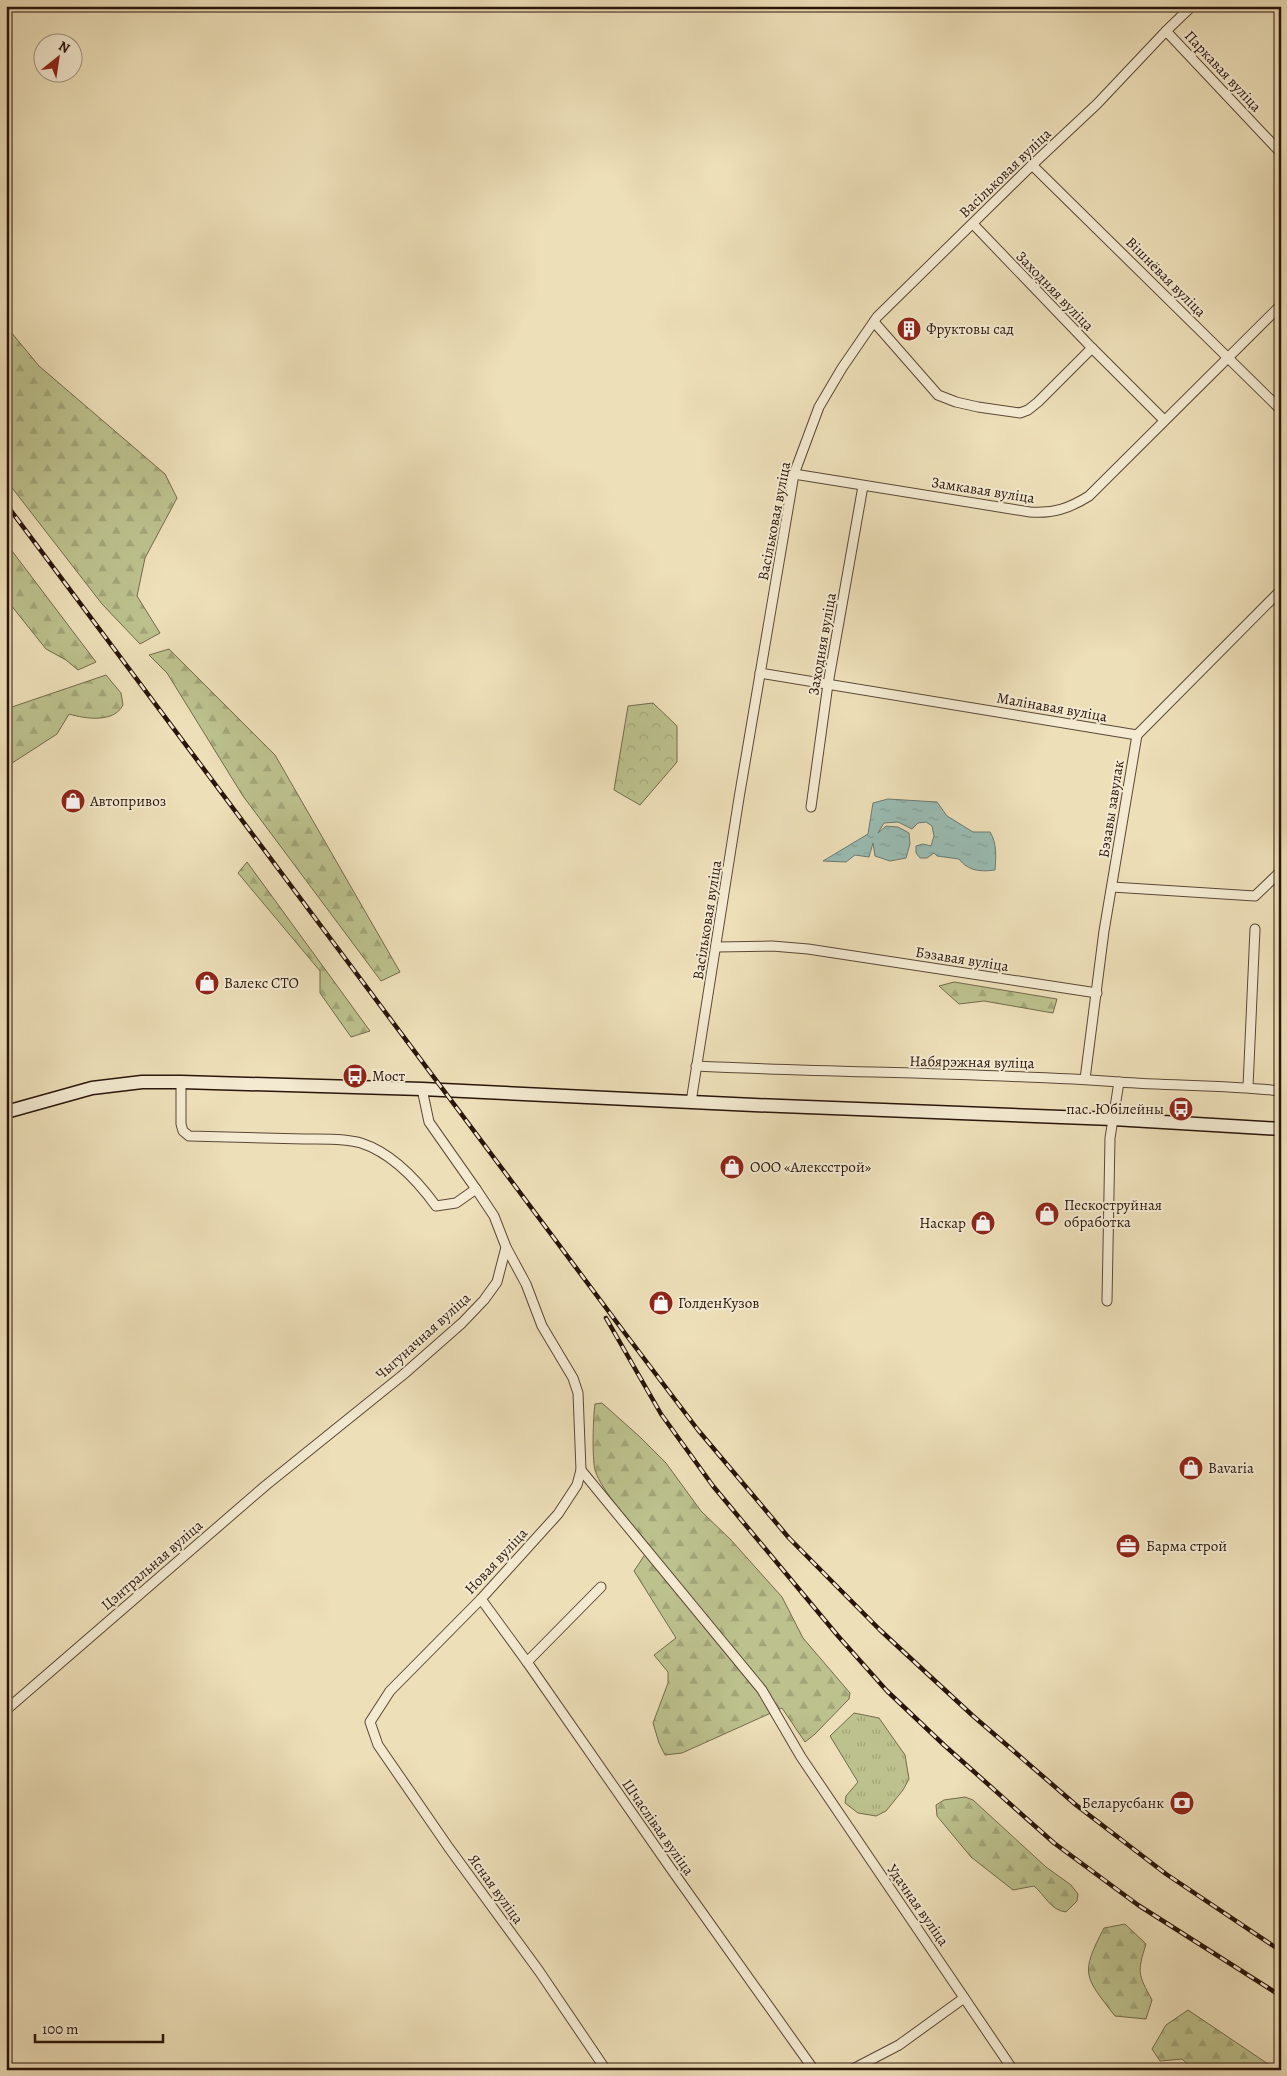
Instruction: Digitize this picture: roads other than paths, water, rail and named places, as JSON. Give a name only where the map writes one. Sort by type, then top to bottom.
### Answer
[{"type":"street","name":"Васільковая вуліца","points":[[691,1102],[794,474],[819,406],[842,368],[874,322],[1032,165],[1097,104],[1192,6]]},
{"type":"street","name":"Паркавая вуліца","points":[[1166,31],[1281,153]]},
{"type":"street","name":"Вішнёвая вуліца","points":[[1032,165],[1281,410]]},
{"type":"street","name":"Заходняя вуліца","points":[[874,322],[938,395],[956,402],[978,407],[1020,413],[1028,410],[1038,402],[1092,348],[973,224]]},
{"type":"street","name":"Замкавая вуліца","points":[[794,474],[1030,512],[1046,514],[1060,511],[1074,506],[1089,496],[1281,305]]},
{"type":"street","points":[[1092,348],[1164,420]]},
{"type":"street","name":"Заходняя вуліца","points":[[811,807],[828,684],[863,486]]},
{"type":"street","points":[[1137,736],[1281,590]]},
{"type":"street","name":"Малінавая вуліца","points":[[760,673],[1137,736]]},
{"type":"street","name":"Бэзавы завулак","points":[[1112,887],[1137,736]]},
{"type":"street","points":[[1085,1079],[1104,931],[1112,887],[1255,896],[1281,870]]},
{"type":"street","points":[[1248,1087],[1255,928]]},
{"type":"street","name":"Бэзавая вуліца","points":[[717,947],[772,946],[808,949],[1097,993]]},
{"type":"street","name":"Набярэжная вуліца","points":[[696,1066],[787,1071],[1085,1079],[1248,1087],[1281,1091]]},
{"type":"street","points":[[6,1112],[92,1088],[142,1082],[181,1082],[422,1089],[1113,1119],[1281,1129]]},
{"type":"street","points":[[181,1082],[181,1124],[183,1131],[189,1136],[358,1142],[382,1154],[407,1172],[436,1206],[456,1203],[476,1189]]},
{"type":"street","points":[[1107,1301],[1111,1152],[1113,1119],[1119,1082]]},
{"type":"street","points":[[422,1089],[429,1122],[494,1216],[506,1246]]},
{"type":"street","name":"Новая вуліца","points":[[370,1722],[390,1691],[480,1599],[558,1514],[577,1485],[581,1470],[578,1393],[573,1378],[542,1326],[526,1284],[506,1246]]},
{"type":"street","name":"Чыгуначная вуліца","points":[[317,1443],[404,1374],[462,1323],[484,1300],[497,1282],[506,1246]]},
{"type":"street","name":"Цэнтральная вуліца","points":[[6,1710],[317,1443]]},
{"type":"street","name":"Удачная вуліца","points":[[581,1470],[762,1690],[801,1757],[1013,2070]]},
{"type":"street","points":[[527,1662],[601,1587]]},
{"type":"street","name":"Шчаслівая вуліца","points":[[480,1599],[527,1662],[668,1866],[814,2070]]},
{"type":"street","name":"Ясная вуліца","points":[[370,1722],[378,1745],[383,1753],[449,1848],[539,1971],[606,2070]]},
{"type":"street","points":[[851,2070],[899,2045],[964,1998]]},
{"type":"water","points":[[888,799],[937,802],[947,816],[973,832],[990,832],[995,845],[995,870],[975,870],[966,866],[959,859],[937,856],[934,853],[927,858],[920,858],[916,853],[916,846],[923,844],[931,846],[934,836],[932,826],[926,822],[918,823],[912,829],[898,822],[884,823],[878,833],[886,826],[898,827],[909,833],[910,844],[906,858],[890,861],[875,856],[873,843],[869,857],[855,855],[846,862],[823,861],[868,834],[873,803]]},
{"type":"railway","points":[[6,504],[698,1430],[789,1538],[880,1630],[972,1715],[1076,1805],[1166,1874],[1281,1951]]},
{"type":"railway","points":[[606,1318],[661,1414],[713,1486],[838,1636],[887,1691],[944,1745],[1054,1843],[1138,1905],[1281,1996]]},
{"type":"place","name":"Фруктовы сад","points":[[909,329]]},
{"type":"place","name":"Автопривоз","points":[[73,801]]},
{"type":"place","name":"Валекс СТО","points":[[207,983]]},
{"type":"place","name":"Мост","points":[[355,1076]]},
{"type":"place","name":"пас. Юбілейны","points":[[1181,1109]]},
{"type":"place","name":"ООО «Алексстрой»","points":[[732,1167]]},
{"type":"place","name":"Пескоструйная обработка","points":[[1047,1214]]},
{"type":"place","name":"Наскар","points":[[983,1223]]},
{"type":"place","name":"ГолденКузов","points":[[661,1303]]},
{"type":"place","name":"Bavaria","points":[[1191,1468]]},
{"type":"place","name":"Барма строй","points":[[1128,1546]]},
{"type":"place","name":"Беларусбанк","points":[[1182,1803]]}]
